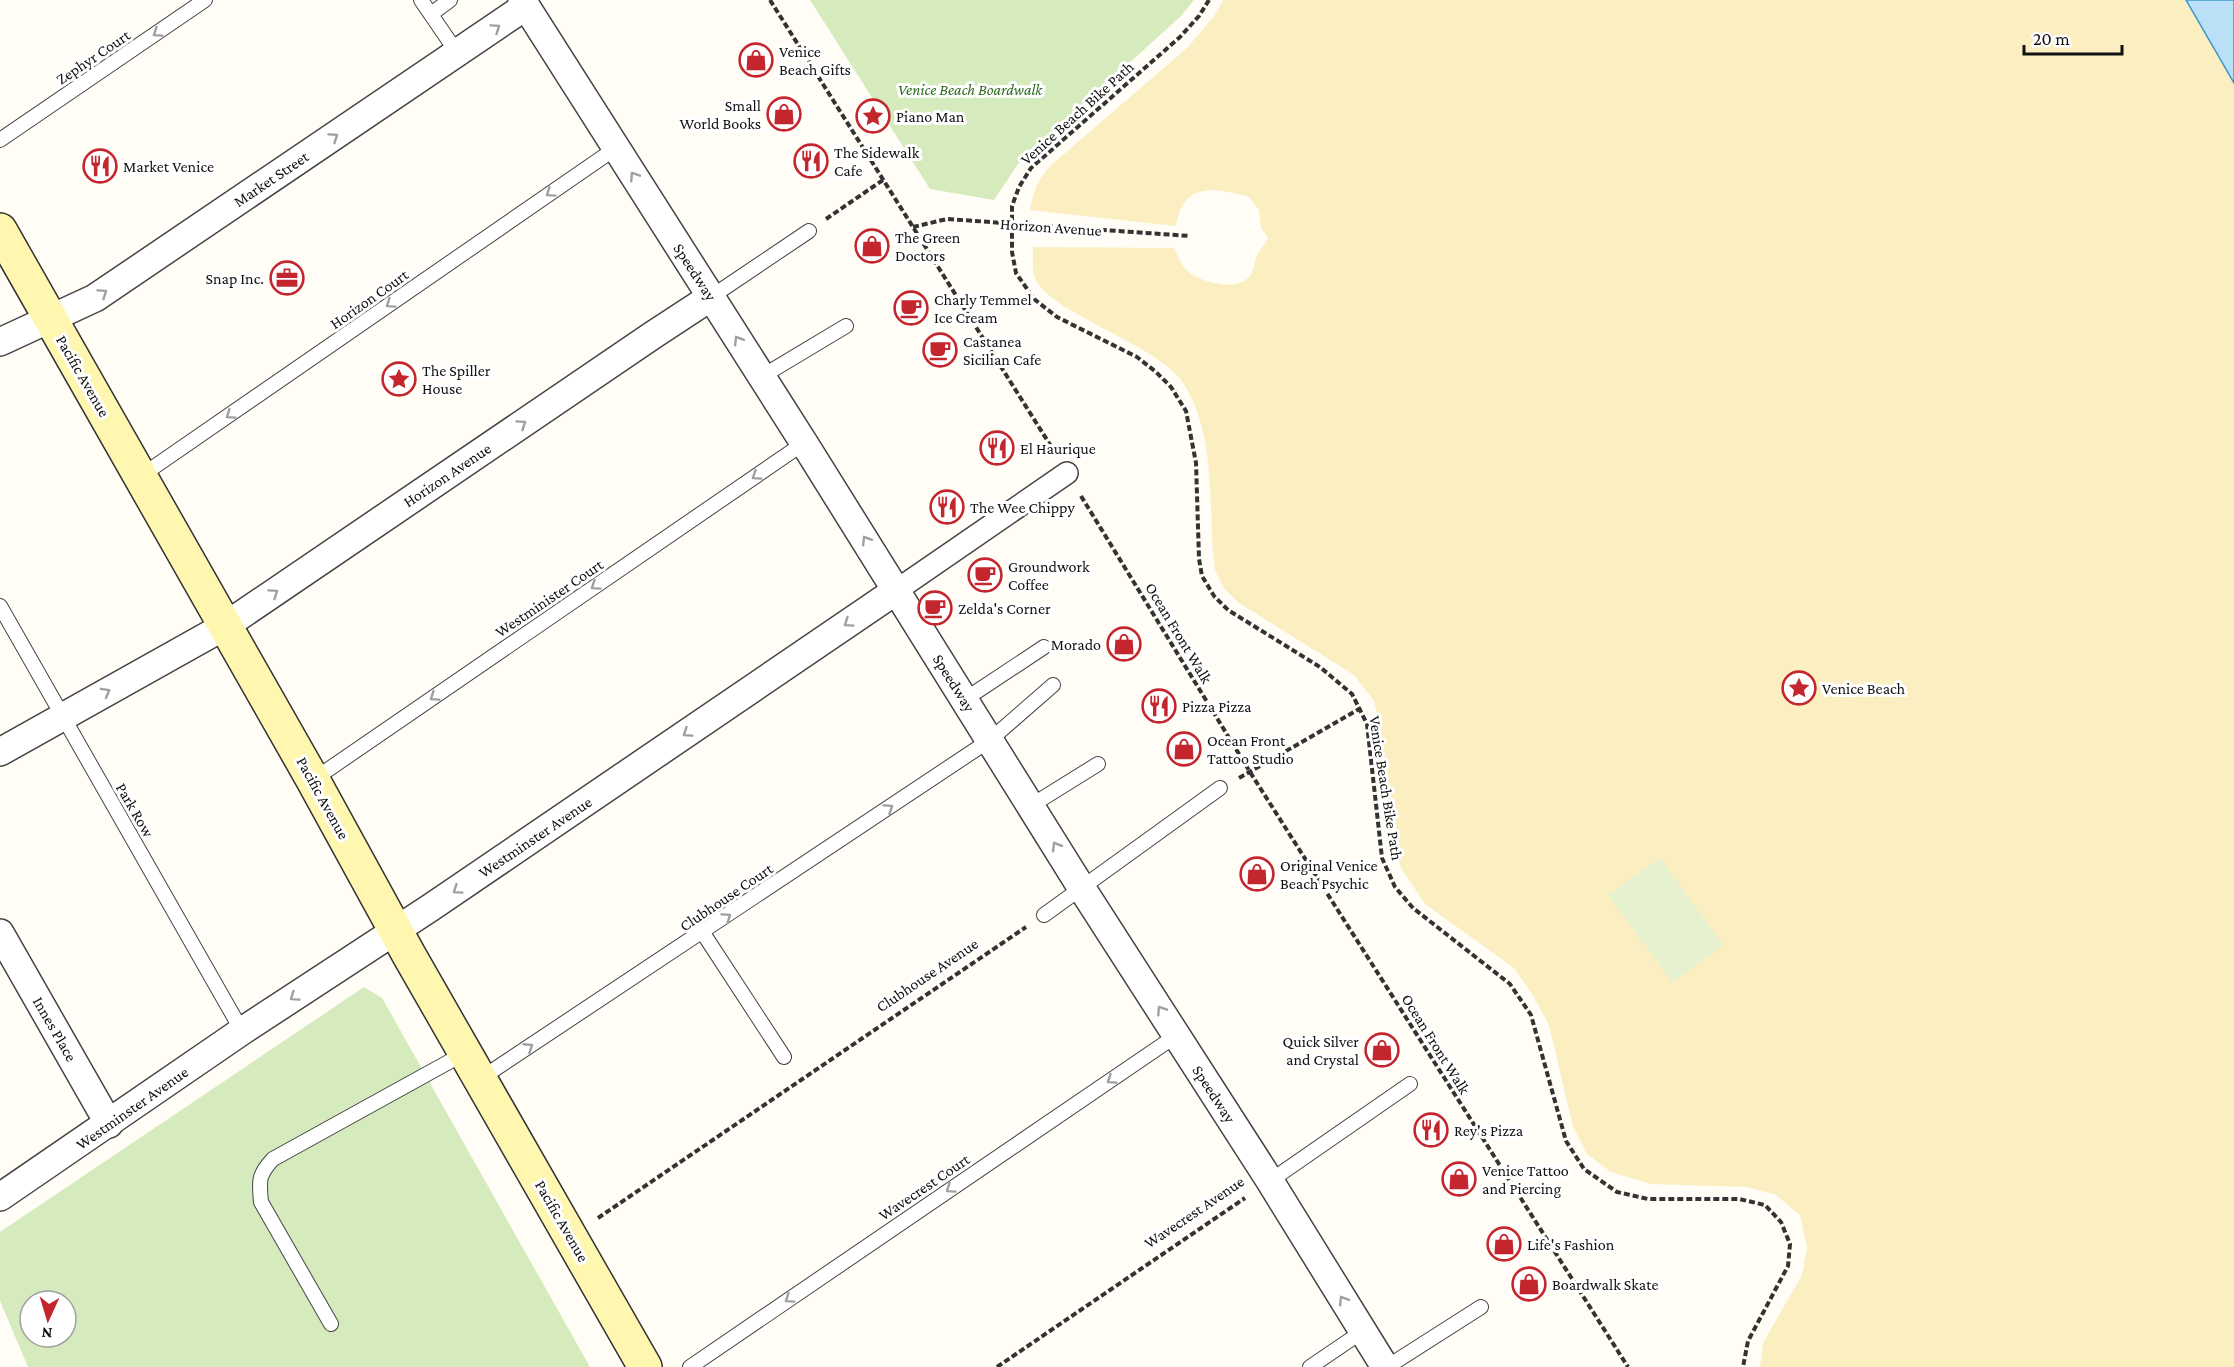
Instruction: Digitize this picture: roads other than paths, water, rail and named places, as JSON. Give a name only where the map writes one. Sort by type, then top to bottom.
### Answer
[{"type":"main road","name":"Pacific Avenue","points":[[0,230],[313,780],[472,1066],[645,1367]]},
{"type":"street","name":"Market Street","points":[[0,342],[95,298],[458,54],[527,2]]},
{"type":"street","name":"Speedway","points":[[527,2],[616,148],[897,590],[1081,887],[1270,1180],[1386,1367]]},
{"type":"street","name":"Horizon Avenue","points":[[0,752],[225,626],[711,297]]},
{"type":"street","name":"Westminster Avenue","points":[[0,1197],[1067,473]]},
{"type":"street","name":"Innes Place","points":[[0,933],[109,1124]]},
{"type":"lane","name":"Zephyr Court","points":[[0,141],[205,0]]},
{"type":"lane","points":[[421,0],[458,54]]},
{"type":"lane","points":[[430,14],[450,0]]},
{"type":"lane","name":"Horizon Court","points":[[141,476],[616,148]]},
{"type":"lane","name":"Horizon Avenue","points":[[711,297],[808,231]]},
{"type":"lane","points":[[761,377],[846,326]]},
{"type":"lane","name":"Westminister Court","points":[[313,780],[804,443]]},
{"type":"lane","name":"Park Row","points":[[0,606],[243,1031]]},
{"type":"lane","points":[[964,700],[1044,647]]},
{"type":"lane","name":"Clubhouse Court","points":[[331,1324],[261,1202],[259,1184],[262,1171],[273,1159],[472,1066],[703,933],[990,740],[1053,685]]},
{"type":"lane","points":[[1032,805],[1098,764]]},
{"type":"lane","points":[[1044,915],[1221,788]]},
{"type":"lane","points":[[703,933],[784,1057]]},
{"type":"lane","name":"Wavecrest Court","points":[[690,1367],[1177,1035]]},
{"type":"lane","name":"Wavecrest Avenue","points":[[1270,1180],[1410,1084]]},
{"type":"lane","points":[[1386,1367],[1481,1308]]},
{"type":"lane","points":[[1310,1367],[1363,1331]]},
{"type":"water","points":[[2186,0],[2234,0],[2234,83]]},
{"type":"place","name":"Venice Beach Gifts","points":[[756,60]]},
{"type":"place","name":"Small World Books","points":[[784,114]]},
{"type":"place","name":"Piano Man","points":[[873,116]]},
{"type":"place","name":"The Sidewalk Cafe","points":[[811,161]]},
{"type":"place","name":"Market Venice","points":[[100,166]]},
{"type":"place","name":"The Green Doctors","points":[[872,246]]},
{"type":"place","name":"Snap Inc.","points":[[287,278]]},
{"type":"place","name":"Charly Temmel Ice Cream","points":[[911,308]]},
{"type":"place","name":"Castanea Sicilian Cafe","points":[[940,350]]},
{"type":"place","name":"The Spiller House","points":[[399,379]]},
{"type":"place","name":"El Haurique","points":[[997,448]]},
{"type":"place","name":"The Wee Chippy","points":[[947,507]]},
{"type":"place","name":"Groundwork Coffee","points":[[985,575]]},
{"type":"place","name":"Zelda's Corner","points":[[935,608]]},
{"type":"place","name":"Morado","points":[[1124,644]]},
{"type":"place","name":"Venice Beach","points":[[1799,688]]},
{"type":"place","name":"Pizza Pizza","points":[[1159,706]]},
{"type":"place","name":"Ocean Front Tattoo Studio","points":[[1184,749]]},
{"type":"place","name":"Original Venice Beach Psychic","points":[[1257,874]]},
{"type":"place","name":"Quick Silver and Crystal","points":[[1382,1050]]},
{"type":"place","name":"Rey's Pizza","points":[[1431,1130]]},
{"type":"place","name":"Venice Tattoo and Piercing","points":[[1459,1179]]},
{"type":"place","name":"Life's Fashion","points":[[1504,1244]]},
{"type":"place","name":"Boardwalk Skate","points":[[1529,1284]]},
{"type":"park label","name":"Venice Beach Boardwalk","points":[[970,89]]}]
